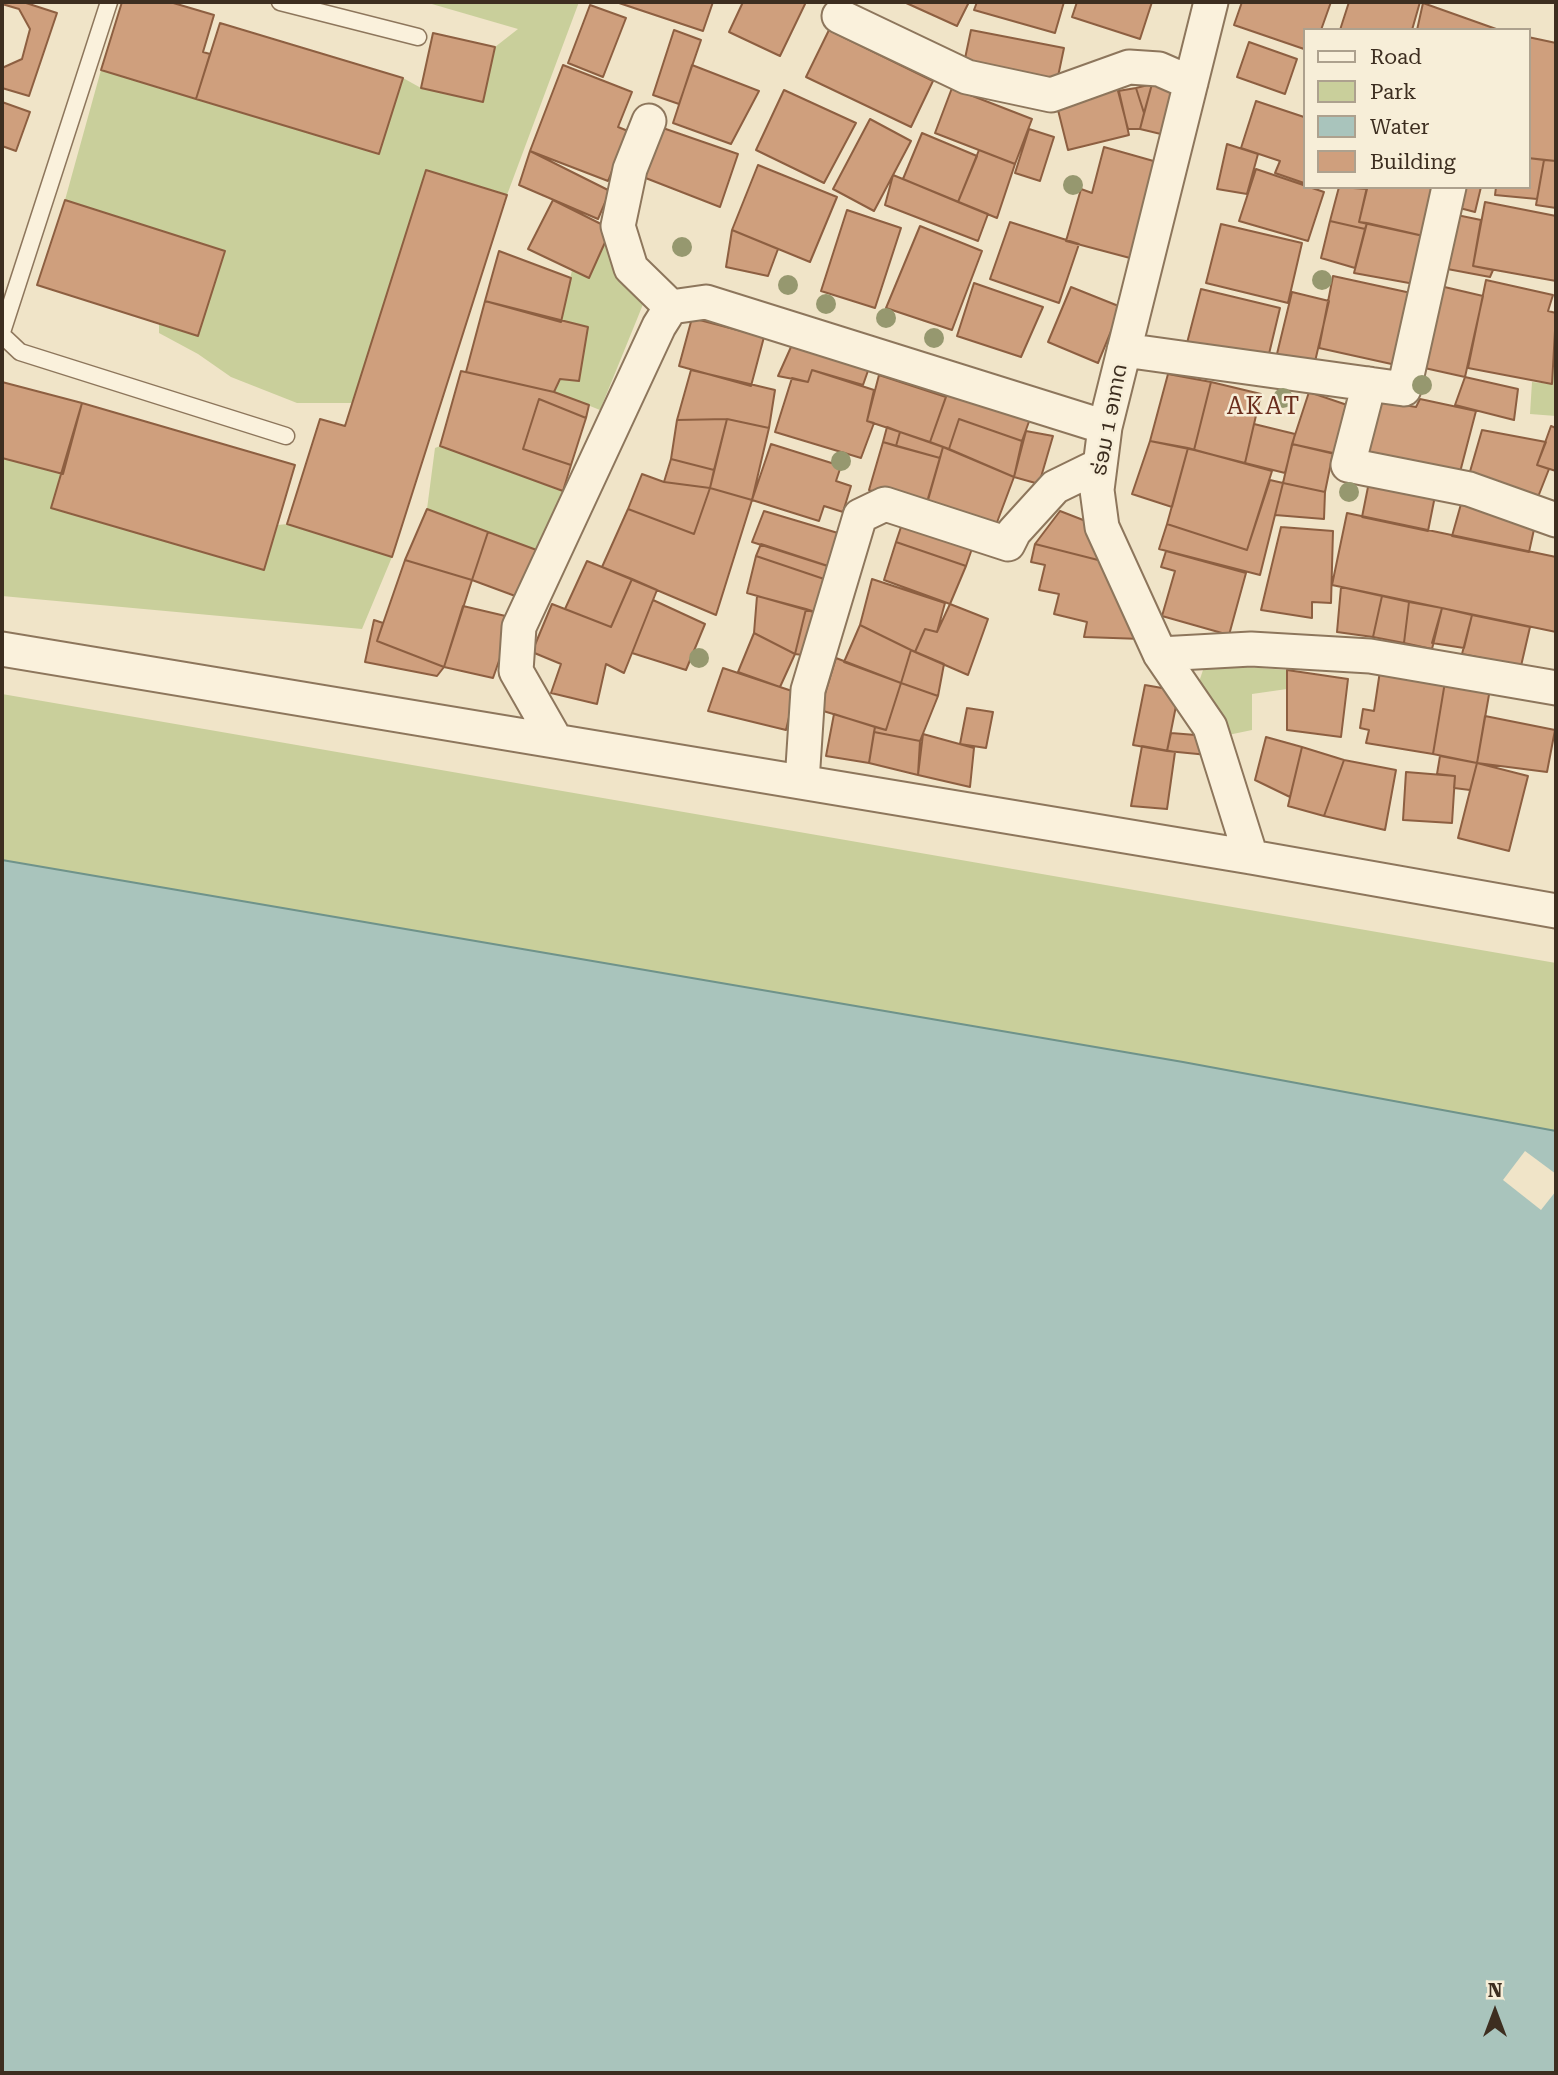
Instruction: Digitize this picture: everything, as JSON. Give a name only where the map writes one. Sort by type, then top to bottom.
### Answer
[{"type":"street","name":"ຮ່ອມ 1 ອາກາດ","points":[[1211,2],[1105,427],[1097,490],[1102,527],[1160,654],[1210,727],[1251,857]]},
{"type":"street","points":[[839,16],[967,77],[1051,95],[1129,67],[1158,69],[1191,83]]},
{"type":"street","points":[[649,121],[629,169],[618,226],[631,268],[671,307]]},
{"type":"street","points":[[1125,350],[1404,389],[1449,189]]},
{"type":"street","points":[[556,741],[516,671],[519,627],[659,326],[671,307],[706,302],[1105,427]]},
{"type":"street","points":[[1368,384],[1348,465],[1469,489],[1556,520]]},
{"type":"street","points":[[802,782],[808,690],[860,516],[885,503],[1009,544],[1014,532],[1055,487],[1100,465]]},
{"type":"street","points":[[2,649],[1251,857],[1556,911]]},
{"type":"street","points":[[1160,654],[1251,649],[1370,656],[1556,688]]},
{"type":"lane","points":[[109,2],[2,333],[20,352],[286,436]]},
{"type":"lane","points":[[280,2],[418,37]]},
{"type":"green space","points":[[425,2],[579,2],[507,195],[426,170],[352,403],[297,403],[231,377],[198,354],[159,333],[159,324],[225,251],[65,200],[101,70],[379,154],[403,78],[421,88],[483,102],[495,47],[518,29]]},
{"type":"green space","points":[[605,243],[646,297],[600,410],[555,392],[560,379],[579,381],[588,327],[561,322],[572,270],[589,278]]},
{"type":"green space","points":[[1556,341],[1556,416],[1530,414],[1532,382],[1552,384]]},
{"type":"green space","points":[[440,446],[563,491],[542,552],[427,509],[435,448]]},
{"type":"green space","points":[[2,458],[63,474],[51,508],[264,570],[278,525],[287,524],[392,557],[362,629],[2,596]]},
{"type":"green space","points":[[1205,664],[1287,670],[1287,689],[1252,694],[1252,730],[1228,735],[1196,691]]},
{"type":"green space","points":[[2,694],[1556,963],[1556,1131],[1183,1062],[2,860]]},
{"type":"water","points":[[2,860],[1183,1062],[1556,1131],[1556,2073],[2,2073]]},
{"type":"pier","points":[[1525,1151],[1556,1174],[1556,1191],[1541,1210],[1503,1180]]},
{"type":"building","points":[[2,2],[23,2],[57,13],[29,96],[2,88]]},
{"type":"building","points":[[122,2],[170,2],[214,15],[203,52],[210,54],[196,99],[101,70]]},
{"type":"building","points":[[616,2],[713,2],[703,31]]},
{"type":"building","points":[[743,2],[806,2],[780,56],[729,32]]},
{"type":"building","points":[[904,2],[969,2],[957,26]]},
{"type":"building","points":[[977,2],[1064,2],[1055,33],[974,10]]},
{"type":"building","points":[[1077,2],[1152,2],[1140,39],[1072,17]]},
{"type":"building","points":[[1242,2],[1331,2],[1322,28],[1302,28],[1302,48],[1234,25]]},
{"type":"building","points":[[1349,2],[1420,2],[1413,28],[1341,28]]},
{"type":"building","points":[[1423,3],[1493,28],[1417,28]]},
{"type":"building","points":[[2,4],[19,9],[30,29],[22,59],[2,68]]},
{"type":"building","points":[[590,5],[626,18],[603,77],[568,63]]},
{"type":"building","points":[[220,23],[403,78],[379,154],[196,99]]},
{"type":"building","points":[[674,30],[701,40],[679,104],[653,95]]},
{"type":"building","points":[[829,30],[933,81],[911,127],[806,77]]},
{"type":"building","points":[[971,30],[1064,48],[1056,86],[963,68]]},
{"type":"building","points":[[433,33],[495,47],[483,102],[421,88]]},
{"type":"building","points":[[1530,37],[1556,43],[1556,161],[1530,158]]},
{"type":"building","points":[[1249,42],[1297,59],[1285,94],[1237,77]]},
{"type":"building","points":[[563,65],[632,92],[618,127],[628,131],[608,181],[530,151]]},
{"type":"building","points":[[692,65],[759,91],[731,144],[673,123]]},
{"type":"building","points":[[1152,84],[1177,92],[1165,135],[1140,129]]},
{"type":"building","points":[[1152,84],[1144,113],[1136,88]]},
{"type":"building","points":[[1118,87],[1129,135],[1068,150],[1056,102]]},
{"type":"building","points":[[952,88],[1032,119],[1015,164],[935,133]]},
{"type":"building","points":[[1136,88],[1144,113],[1140,129],[1128,129],[1118,91]]},
{"type":"building","points":[[784,90],[856,123],[824,183],[756,150]]},
{"type":"building","points":[[1256,101],[1302,116],[1302,182],[1275,173],[1280,161],[1241,148]]},
{"type":"building","points":[[2,102],[30,112],[16,151],[2,146]]},
{"type":"building","points":[[870,119],[911,141],[874,211],[833,189]]},
{"type":"building","points":[[660,127],[738,154],[720,207],[643,177]]},
{"type":"building","points":[[1029,129],[1054,137],[1040,181],[1015,173]]},
{"type":"building","points":[[922,133],[977,156],[958,202],[903,179]]},
{"type":"building","points":[[1227,144],[1258,154],[1247,194],[1217,189]]},
{"type":"building","points":[[1104,147],[1157,162],[1130,258],[1066,241],[1081,189],[1092,193]]},
{"type":"building","points":[[979,150],[1015,164],[997,218],[958,202]]},
{"type":"building","points":[[530,151],[610,191],[598,219],[519,185]]},
{"type":"building","points":[[1530,158],[1544,160],[1537,199],[1495,195],[1496,189],[1530,189]]},
{"type":"building","points":[[1544,160],[1556,161],[1556,208],[1536,205]]},
{"type":"building","points":[[758,165],[837,197],[810,262],[732,230]]},
{"type":"building","points":[[1256,169],[1302,185],[1302,189],[1324,192],[1308,241],[1239,221]]},
{"type":"building","points":[[426,170],[507,195],[392,557],[287,524],[320,419],[345,426]]},
{"type":"building","points":[[893,175],[988,214],[978,241],[885,205]]},
{"type":"building","points":[[1338,189],[1367,189],[1359,222],[1367,223],[1365,229],[1330,221]]},
{"type":"building","points":[[1367,189],[1436,189],[1428,237],[1359,222]]},
{"type":"building","points":[[1456,189],[1481,189],[1475,212],[1452,206]]},
{"type":"building","points":[[65,200],[225,251],[198,336],[37,285]]},
{"type":"building","points":[[553,200],[611,229],[589,278],[528,249]]},
{"type":"building","points":[[1485,202],[1556,216],[1556,281],[1473,266]]},
{"type":"building","points":[[847,210],[901,228],[875,308],[821,291]]},
{"type":"building","points":[[1452,214],[1481,220],[1473,266],[1493,270],[1490,277],[1442,268]]},
{"type":"building","points":[[1330,221],[1365,229],[1355,268],[1321,258]]},
{"type":"building","points":[[1010,222],[1079,244],[1059,303],[990,279]]},
{"type":"building","points":[[1367,223],[1428,237],[1420,285],[1354,273]]},
{"type":"building","points":[[1221,224],[1302,243],[1288,303],[1206,283]]},
{"type":"building","points":[[920,226],[982,251],[952,330],[886,308]]},
{"type":"building","points":[[732,230],[778,249],[768,276],[726,267]]},
{"type":"building","points":[[499,251],[571,278],[561,322],[485,301]]},
{"type":"building","points":[[1333,276],[1411,293],[1396,365],[1319,348]]},
{"type":"building","points":[[1486,280],[1553,295],[1548,311],[1556,313],[1552,384],[1468,368]]},
{"type":"building","points":[[974,283],[1043,307],[1021,357],[957,336]]},
{"type":"building","points":[[1436,285],[1483,296],[1465,377],[1420,367]]},
{"type":"building","points":[[1071,287],[1121,307],[1098,363],[1048,342]]},
{"type":"building","points":[[1201,289],[1280,308],[1268,358],[1187,343]]},
{"type":"building","points":[[1292,292],[1329,301],[1314,366],[1276,358]]},
{"type":"building","points":[[485,301],[588,327],[579,381],[560,379],[554,392],[466,372]]},
{"type":"building","points":[[692,318],[764,337],[751,386],[679,366]]},
{"type":"building","points":[[795,338],[870,365],[863,385],[812,370],[808,382],[778,376]]},
{"type":"building","points":[[691,370],[775,390],[769,428],[727,419],[677,420]]},
{"type":"building","points":[[812,370],[874,390],[867,421],[874,423],[861,458],[775,432],[792,378],[808,382]]},
{"type":"building","points":[[461,371],[554,392],[589,405],[586,418],[539,399],[523,449],[571,465],[563,491],[440,446]]},
{"type":"building","points":[[1168,374],[1211,382],[1194,450],[1150,441]]},
{"type":"building","points":[[879,375],[946,397],[930,442],[867,421]]},
{"type":"building","points":[[1465,377],[1518,389],[1514,420],[1455,405]]},
{"type":"building","points":[[2,382],[82,403],[63,474],[2,458]]},
{"type":"building","points":[[1211,382],[1261,394],[1245,463],[1194,450]]},
{"type":"building","points":[[949,388],[1031,416],[1022,441],[959,419],[949,449],[930,442]]},
{"type":"building","points":[[1309,392],[1353,407],[1339,455],[1292,444]]},
{"type":"building","points":[[539,399],[586,418],[571,465],[523,449]]},
{"type":"building","points":[[1420,399],[1476,411],[1459,476],[1363,458],[1380,401],[1416,407]]},
{"type":"building","points":[[82,403],[295,465],[264,570],[51,508]]},
{"type":"building","points":[[727,419],[769,428],[752,500],[710,488]]},
{"type":"building","points":[[727,419],[714,470],[671,459],[677,420]]},
{"type":"building","points":[[959,419],[1022,441],[1014,477],[949,449]]},
{"type":"building","points":[[1254,424],[1295,434],[1285,473],[1245,463]]},
{"type":"building","points":[[1551,426],[1556,428],[1556,471],[1537,465]]},
{"type":"building","points":[[887,427],[900,432],[896,446],[883,442]]},
{"type":"building","points":[[1482,430],[1546,442],[1537,465],[1549,469],[1536,502],[1469,475]]},
{"type":"building","points":[[1026,431],[1053,436],[1039,484],[1014,477]]},
{"type":"building","points":[[900,432],[943,447],[940,458],[896,446]]},
{"type":"building","points":[[1150,441],[1188,448],[1172,507],[1132,494]]},
{"type":"building","points":[[883,442],[940,458],[926,507],[869,490]]},
{"type":"building","points":[[771,444],[841,466],[836,481],[851,486],[843,512],[824,506],[819,521],[752,500]]},
{"type":"building","points":[[1292,444],[1333,453],[1325,492],[1283,483]]},
{"type":"building","points":[[943,447],[1014,477],[996,525],[927,502]]},
{"type":"building","points":[[1188,448],[1272,471],[1247,550],[1167,524]]},
{"type":"building","points":[[671,459],[714,470],[710,488],[664,482]]},
{"type":"building","points":[[642,474],[664,482],[710,488],[694,534],[628,509]]},
{"type":"building","points":[[1270,480],[1283,483],[1260,575],[1159,549],[1167,524],[1247,550]]},
{"type":"building","points":[[1369,482],[1435,496],[1428,531],[1362,517]]},
{"type":"building","points":[[1283,483],[1325,492],[1324,519],[1275,515]]},
{"type":"building","points":[[710,488],[752,500],[716,615],[602,567],[628,509],[694,534]]},
{"type":"building","points":[[1461,504],[1535,525],[1529,552],[1452,536]]},
{"type":"building","points":[[427,509],[488,532],[472,580],[405,560]]},
{"type":"building","points":[[764,511],[848,536],[837,569],[752,542]]},
{"type":"building","points":[[1060,511],[1096,525],[1102,561],[1035,544]]},
{"type":"building","points":[[1347,513],[1556,557],[1556,632],[1332,585]]},
{"type":"building","points":[[905,515],[975,540],[966,566],[896,542]]},
{"type":"building","points":[[1281,527],[1333,531],[1331,603],[1312,602],[1312,618],[1261,610]]},
{"type":"building","points":[[488,532],[542,552],[526,600],[472,580]]},
{"type":"building","points":[[896,542],[966,566],[950,604],[884,580]]},
{"type":"building","points":[[761,544],[831,567],[827,580],[756,556]]},
{"type":"building","points":[[1035,544],[1102,561],[1142,639],[1084,637],[1087,622],[1054,614],[1059,594],[1039,590],[1045,565],[1031,562]]},
{"type":"building","points":[[1166,551],[1246,573],[1229,635],[1162,616],[1175,571],[1161,567]]},
{"type":"building","points":[[756,556],[827,580],[824,615],[747,593]]},
{"type":"building","points":[[405,560],[472,580],[444,667],[377,641]]},
{"type":"building","points":[[587,561],[632,579],[611,627],[565,609]]},
{"type":"building","points":[[632,579],[657,590],[624,673],[606,664],[597,704],[551,693],[561,664],[532,652],[552,604],[611,627]]},
{"type":"building","points":[[872,579],[945,603],[937,632],[925,629],[915,652],[860,625]]},
{"type":"building","points":[[1341,587],[1382,596],[1373,637],[1337,632]]},
{"type":"building","points":[[757,596],[806,609],[795,654],[754,633]]},
{"type":"building","points":[[1382,596],[1409,602],[1404,643],[1373,637]]},
{"type":"building","points":[[653,600],[705,624],[686,670],[632,653]]},
{"type":"building","points":[[1409,602],[1442,608],[1432,649],[1404,643]]},
{"type":"building","points":[[950,604],[988,619],[968,675],[915,652],[925,629],[937,632]]},
{"type":"building","points":[[463,606],[514,618],[493,678],[444,667]]},
{"type":"building","points":[[1442,608],[1472,615],[1464,648],[1432,643]]},
{"type":"building","points":[[806,609],[824,615],[810,656],[795,654]]},
{"type":"building","points":[[1472,615],[1530,627],[1521,666],[1462,654]]},
{"type":"building","points":[[374,620],[383,623],[377,641],[444,667],[437,676],[365,662]]},
{"type":"building","points":[[860,625],[911,650],[901,683],[844,662]]},
{"type":"building","points":[[754,633],[795,654],[780,687],[738,672]]},
{"type":"building","points":[[911,650],[944,664],[938,696],[901,683]]},
{"type":"building","points":[[836,658],[901,683],[886,730],[820,710]]},
{"type":"building","points":[[723,668],[795,692],[786,730],[708,711]]},
{"type":"building","points":[[1287,670],[1348,679],[1341,737],[1287,730]]},
{"type":"building","points":[[1380,671],[1445,682],[1433,754],[1366,743],[1369,730],[1360,728],[1363,709],[1374,711]]},
{"type":"building","points":[[1445,682],[1490,689],[1477,763],[1433,754]]},
{"type":"building","points":[[901,683],[938,696],[920,741],[874,732],[875,727],[886,730]]},
{"type":"building","points":[[1145,685],[1179,691],[1167,751],[1133,745]]},
{"type":"building","points":[[967,708],[993,712],[986,748],[960,744]]},
{"type":"building","points":[[834,714],[875,727],[869,763],[826,756]]},
{"type":"building","points":[[1485,716],[1555,730],[1547,772],[1477,763]]},
{"type":"building","points":[[874,732],[920,741],[918,775],[869,763]]},
{"type":"building","points":[[1171,733],[1208,736],[1208,755],[1167,751]]},
{"type":"building","points":[[923,734],[974,748],[970,787],[918,775]]},
{"type":"building","points":[[1266,737],[1302,747],[1290,797],[1255,780]]},
{"type":"building","points":[[1142,746],[1175,752],[1167,809],[1131,806]]},
{"type":"building","points":[[1302,747],[1344,760],[1324,816],[1288,806]]},
{"type":"building","points":[[1440,756],[1477,763],[1470,790],[1454,788],[1455,776],[1437,774]]},
{"type":"building","points":[[1344,760],[1396,770],[1385,830],[1324,816]]},
{"type":"building","points":[[1477,763],[1528,776],[1509,851],[1458,838]]},
{"type":"building","points":[[1406,772],[1455,776],[1452,823],[1403,820]]},
{"type":"district","name":"AKAT","points":[[1264,407]]}]
